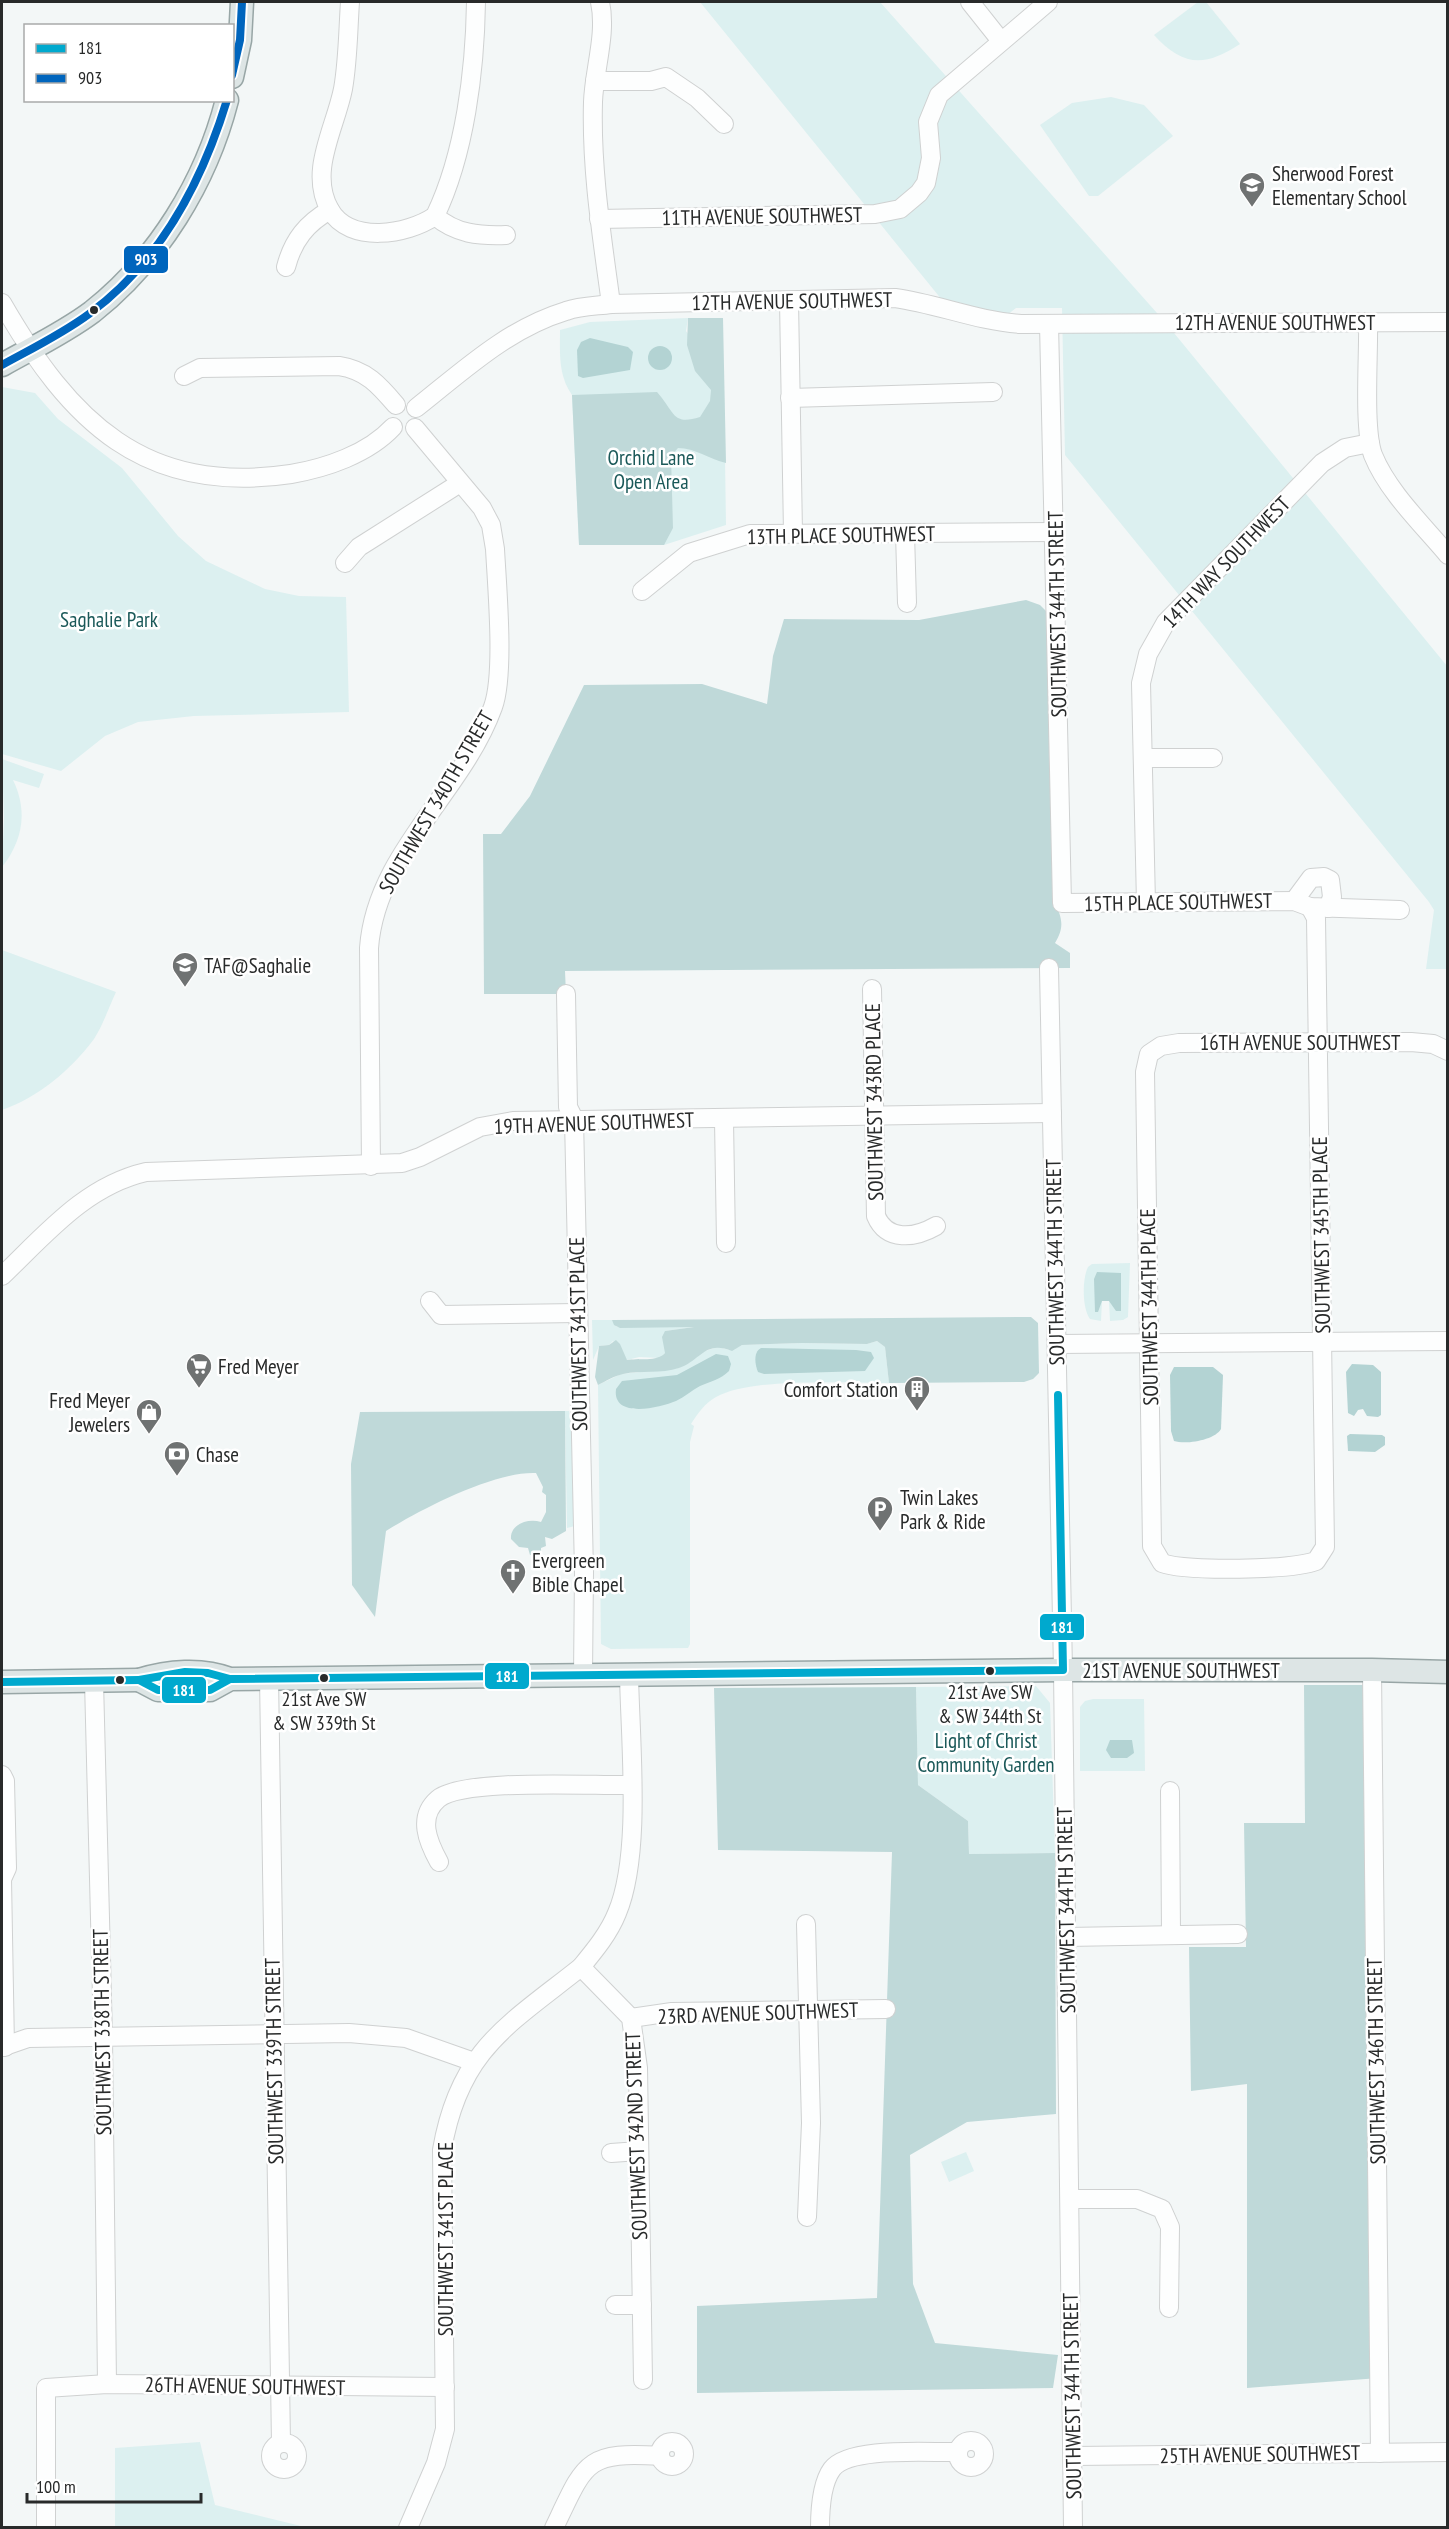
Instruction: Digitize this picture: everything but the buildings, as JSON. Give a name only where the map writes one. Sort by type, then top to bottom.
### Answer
[{"type":"main road","points":[[234,68],[240,40],[243,2]]},
{"type":"main road","points":[[2,365],[65,331],[93,311],[155,249],[178,216],[200,174],[226,102]]},
{"type":"main road","name":"21ST AVENUE SOUTHWEST","points":[[2,1682],[140,1680],[162,1673],[214,1673],[230,1679],[1063,1670],[1448,1672]]},
{"type":"street","points":[[350,2],[343,88],[323,162],[321,184],[335,218],[347,226],[368,232],[407,231],[435,216],[450,176],[469,96],[476,2]]},
{"type":"street","points":[[600,2],[599,52],[593,100],[594,164],[611,304]]},
{"type":"street","points":[[970,2],[1001,41],[1048,2]]},
{"type":"street","name":"11TH AVENUE SOUTHWEST","points":[[599,219],[890,213],[906,205],[919,193],[931,170],[928,122],[932,108],[945,89],[1001,41]]},
{"type":"street","points":[[595,81],[651,81],[666,77],[697,98],[724,124]]},
{"type":"street","points":[[286,267],[290,251],[308,224],[330,210]]},
{"type":"street","points":[[435,216],[454,230],[470,234],[507,235]]},
{"type":"street","name":"12TH AVENUE SOUTHWEST","points":[[416,408],[494,346],[521,329],[568,310],[611,304],[895,298],[935,305],[977,319],[1049,324],[1448,321]]},
{"type":"street","points":[[789,301],[793,533]]},
{"type":"street","points":[[2,303],[29,350],[76,409],[104,434],[134,453],[190,472],[246,477],[299,472],[349,456],[375,444],[393,427]]},
{"type":"street","points":[[1368,322],[1370,443],[1385,476],[1448,555]]},
{"type":"street","name":"SOUTHWEST 344TH STREET","points":[[1049,324],[1062,903]]},
{"type":"street","points":[[184,376],[200,368],[339,366],[355,368],[373,378],[396,405]]},
{"type":"street","points":[[790,398],[993,392]]},
{"type":"street","points":[[407,403],[416,408],[420,418],[415,428],[401,432],[393,427],[389,418],[396,405],[407,403]]},
{"type":"street","name":"SOUTHWEST 340TH STREET","points":[[371,1166],[368,969],[369,940],[375,912],[391,872],[476,742],[498,691],[495,549],[491,525],[482,508],[415,428]]},
{"type":"street","name":"14TH WAY SOUTHWEST","points":[[1144,759],[1141,683],[1148,654],[1159,632],[1322,463],[1345,448],[1370,443]]},
{"type":"street","points":[[345,563],[359,547],[460,483]]},
{"type":"street","name":"13TH PLACE SOUTHWEST","points":[[642,591],[672,565],[696,550],[750,534],[1055,532]]},
{"type":"street","points":[[905,533],[907,603]]},
{"type":"street","points":[[1146,903],[1144,759],[1213,758]]},
{"type":"street","name":"15TH PLACE SOUTHWEST","points":[[1062,903],[1311,905],[1400,910]]},
{"type":"street","name":"SOUTHWEST 345TH PLACE","points":[[1162,1563],[1184,1568],[1293,1566],[1316,1561],[1325,1547],[1316,918],[1311,905]]},
{"type":"street","name":"SOUTHWEST 344TH STREET","points":[[1049,968],[1063,1670],[1073,2528]]},
{"type":"street","name":"SOUTHWEST 343RD PLACE","points":[[872,989],[875,1210],[878,1221],[886,1230],[897,1235],[916,1234],[936,1226]]},
{"type":"street","name":"SOUTHWEST 341ST PLACE","points":[[566,994],[568,1107],[574,1119],[584,1572],[583,1675]]},
{"type":"street","name":"16TH AVENUE SOUTHWEST","points":[[1153,1050],[1161,1046],[1191,1043],[1318,1041],[1422,1042],[1447,1051]]},
{"type":"street","name":"SOUTHWEST 344TH PLACE","points":[[1153,1050],[1147,1059],[1145,1071],[1152,1546],[1162,1563]]},
{"type":"street","name":"19TH AVENUE SOUTHWEST","points":[[2,1276],[93,1192],[126,1177],[146,1172],[371,1166],[415,1159],[457,1136],[490,1124],[574,1119],[724,1120],[1052,1113]]},
{"type":"street","points":[[724,1120],[726,1243]]},
{"type":"street","points":[[430,1301],[441,1315],[577,1313]]},
{"type":"street","points":[[1057,1344],[1448,1341]]},
{"type":"street","name":"SOUTHWEST 346TH STREET","points":[[1372,1670],[1380,2452]]},
{"type":"street","points":[[581,1967],[612,1923],[625,1890],[632,1822],[629,1674]]},
{"type":"street","name":"SOUTHWEST 339TH STREET","points":[[269,1678],[281,2443]]},
{"type":"street","name":"SOUTHWEST 338TH STREET","points":[[93,1681],[103,2037],[106,2384]]},
{"type":"street","points":[[2,1775],[5,1781],[7,1868],[2,1879],[3,2047],[28,2038],[349,2033],[406,2038],[474,2062]]},
{"type":"street","points":[[439,1862],[428,1839],[426,1821],[430,1808],[444,1795],[468,1788],[631,1785]]},
{"type":"street","points":[[1170,1791],[1171,1935]]},
{"type":"street","points":[[806,1924],[806,2010],[811,2140],[807,2217]]},
{"type":"street","points":[[1067,1937],[1238,1934]]},
{"type":"street","name":"SOUTHWEST 341ST PLACE","points":[[408,2528],[441,2447],[447,2411],[442,2150],[448,2117],[474,2062],[493,2038],[581,1967]]},
{"type":"street","name":"SOUTHWEST 342ND STREET","points":[[581,1967],[631,2018],[638,2068],[643,2380]]},
{"type":"street","name":"23RD AVENUE SOUTHWEST","points":[[631,2018],[672,2012],[886,2009]]},
{"type":"street","points":[[611,2153],[639,2151]]},
{"type":"street","points":[[1070,2199],[1137,2199],[1162,2209],[1170,2227],[1169,2308]]},
{"type":"street","points":[[615,2305],[642,2305]]},
{"type":"street","name":"26TH AVENUE SOUTHWEST","points":[[46,2528],[46,2388],[106,2384],[445,2387]]},
{"type":"street","points":[[820,2528],[825,2486],[833,2468],[845,2460],[861,2455],[958,2452]]},
{"type":"street","name":"25TH AVENUE SOUTHWEST","points":[[1073,2456],[1448,2452]]},
{"type":"street","points":[[554,2528],[586,2468],[595,2461],[623,2454],[660,2456]]},
{"type":"green space","points":[[700,2],[880,2],[1165,322],[1447,666],[1447,969],[1426,969],[1434,910],[1429,902],[1065,455],[1062,308],[1016,308],[1007,315],[942,300]]},
{"type":"green space","points":[[1198,2],[1206,2],[1240,44],[1216,57],[1195,60],[1175,53],[1154,35]]},
{"type":"green space","points":[[1111,97],[1144,105],[1173,136],[1098,196],[1089,196],[1040,125],[1072,103]]},
{"type":"green space","name":"Orchid Lane Open Area","points":[[688,318],[686,331],[724,389],[726,525],[664,545],[579,545],[572,395],[562,372],[560,330],[590,322]]},
{"type":"green space","name":"Orchid Lane Open Area","points":[[688,318],[723,318],[726,463],[684,448],[678,448],[671,456],[673,528],[664,545],[579,545],[572,395],[657,392],[679,418],[684,420],[700,417],[710,401],[711,390],[695,371],[687,345]]},
{"type":"green space","name":"Saghalie Park","points":[[2,387],[35,393],[58,419],[122,468],[178,536],[206,561],[265,589],[299,596],[346,597],[349,712],[194,716],[138,722],[105,736],[61,771],[2,754]]},
{"type":"green space","points":[[1026,600],[1040,605],[1048,613],[1054,901],[1061,922],[1055,943],[1070,953],[1070,968],[565,971],[566,994],[484,994],[483,834],[501,834],[530,796],[584,685],[702,684],[767,704],[773,656],[784,619],[919,620]]},
{"type":"green space","points":[[2,759],[44,774],[39,788],[13,780],[21,803],[21,825],[15,846],[2,867],[4,818]]},
{"type":"green space","points":[[2,950],[116,992],[97,1034],[75,1061],[52,1082],[28,1098],[2,1110]]},
{"type":"green space","points":[[1130,1263],[1128,1317],[1123,1320],[1110,1321],[1109,1301],[1102,1301],[1101,1321],[1090,1319],[1085,1308],[1084,1293],[1088,1267],[1092,1264]]},
{"type":"green space","points":[[1031,1317],[1038,1323],[1039,1373],[1033,1379],[1024,1382],[889,1383],[885,1347],[877,1341],[867,1344],[742,1345],[732,1351],[715,1348],[686,1365],[672,1370],[623,1374],[598,1385],[595,1377],[599,1346],[609,1345],[616,1340],[627,1360],[658,1358],[665,1353],[662,1337],[665,1331],[694,1327],[620,1328],[614,1325],[612,1320]]},
{"type":"green space","points":[[592,1320],[612,1320],[617,1327],[702,1326],[665,1331],[665,1353],[660,1358],[639,1357],[627,1360],[613,1341],[609,1345],[599,1346],[593,1360]]},
{"type":"green space","points":[[877,1341],[885,1347],[889,1383],[800,1382],[753,1386],[732,1391],[708,1402],[691,1424],[694,1426],[690,1442],[690,1644],[688,1648],[611,1649],[601,1644],[598,1385],[621,1374],[679,1368],[705,1351],[718,1347],[730,1350],[742,1345],[867,1344]]},
{"type":"green space","points":[[565,1411],[569,1411],[574,1447],[575,1526],[567,1528]]},
{"type":"green space","points":[[565,1411],[566,1531],[552,1539],[545,1537],[546,1546],[541,1548],[541,1554],[530,1555],[528,1548],[519,1547],[511,1539],[513,1529],[521,1523],[541,1522],[546,1512],[546,1495],[542,1492],[543,1487],[536,1473],[500,1478],[438,1502],[386,1531],[375,1617],[352,1585],[351,1464],[360,1412]]},
{"type":"green space","points":[[1304,1685],[1372,1685],[1379,2378],[1247,2388],[1247,2084],[1191,2091],[1189,1947],[1246,1947],[1244,1823],[1305,1823]]},
{"type":"green space","name":"Light of Christ Community Garden","points":[[1036,1686],[1050,1703],[1055,1853],[969,1854],[968,1821],[918,1785],[916,1687]]},
{"type":"green space","points":[[916,1687],[918,1785],[968,1821],[969,1854],[1055,1853],[1056,2114],[967,2122],[910,2155],[913,2284],[935,2343],[1058,2355],[1053,2388],[697,2393],[697,2306],[877,2298],[892,1852],[718,1850],[714,1688]]},
{"type":"green space","points":[[1144,1699],[1145,1771],[1080,1771],[1080,1707],[1085,1701]]},
{"type":"green space","points":[[966,2152],[974,2171],[949,2182],[941,2162]]},
{"type":"green space","points":[[200,2442],[215,2505],[305,2527],[115,2527],[115,2448]]},
{"type":"shaded area","points":[[590,338],[628,347],[633,352],[630,370],[583,378],[578,376],[577,350],[581,342]]},
{"type":"shaded area","points":[[660,346],[668,350],[672,358],[668,366],[660,370],[652,366],[648,358],[652,350]]},
{"type":"shaded area","points":[[1097,1272],[1121,1273],[1121,1311],[1116,1311],[1109,1301],[1102,1301],[1098,1312],[1095,1312],[1094,1279]]},
{"type":"shaded area","points":[[761,1348],[856,1350],[871,1352],[874,1358],[865,1371],[764,1374],[758,1372],[756,1362],[757,1352]]},
{"type":"shaded area","points":[[716,1354],[728,1356],[731,1364],[729,1371],[676,1401],[638,1409],[621,1405],[617,1398],[616,1389],[622,1381],[677,1375]]},
{"type":"shaded area","points":[[1352,1364],[1373,1365],[1381,1372],[1381,1415],[1378,1417],[1367,1416],[1363,1409],[1358,1410],[1354,1416],[1348,1413],[1346,1372]]},
{"type":"shaded area","points":[[1174,1367],[1213,1367],[1223,1375],[1221,1429],[1218,1433],[1207,1439],[1193,1442],[1174,1441],[1171,1431],[1170,1375]]},
{"type":"shaded area","points":[[1350,1434],[1382,1435],[1385,1437],[1385,1445],[1375,1452],[1348,1451],[1347,1436]]},
{"type":"shaded area","points":[[1110,1740],[1132,1740],[1134,1753],[1127,1758],[1111,1758],[1106,1750]]},
{"type":"transit line","name":"903","points":[[234,66],[240,40],[242,2]]},
{"type":"transit line","name":"903","points":[[2,365],[89,314],[137,270],[157,245],[191,190],[205,161],[226,102]]},
{"type":"transit line","name":"181","points":[[230,1679],[1063,1670],[1058,1395]]},
{"type":"transit line","name":"181","points":[[185,1672],[208,1673],[230,1679],[210,1690],[158,1690],[139,1680],[185,1672]]},
{"type":"transit line","name":"181","points":[[2,1682],[139,1680]]},
{"type":"place","name":"Sherwood Forest Elementary School","points":[[1252,208]]},
{"type":"place","name":"TAF@Saghalie","points":[[185,988]]},
{"type":"place","name":"Fred Meyer","points":[[199,1389]]},
{"type":"place","name":"Comfort Station","points":[[917,1412]]},
{"type":"place","name":"Fred Meyer Jewelers","points":[[149,1435]]},
{"type":"place","name":"Chase","points":[[177,1477]]},
{"type":"place","name":"Twin Lakes Park & Ride","points":[[880,1532]]},
{"type":"place","name":"Evergreen Bible Chapel","points":[[513,1595]]},
{"type":"place","name":"21st Ave SW & SW 344th St","points":[[990,1671]]},
{"type":"place","name":"21st Ave SW & SW 339th St","points":[[324,1678]]}]
